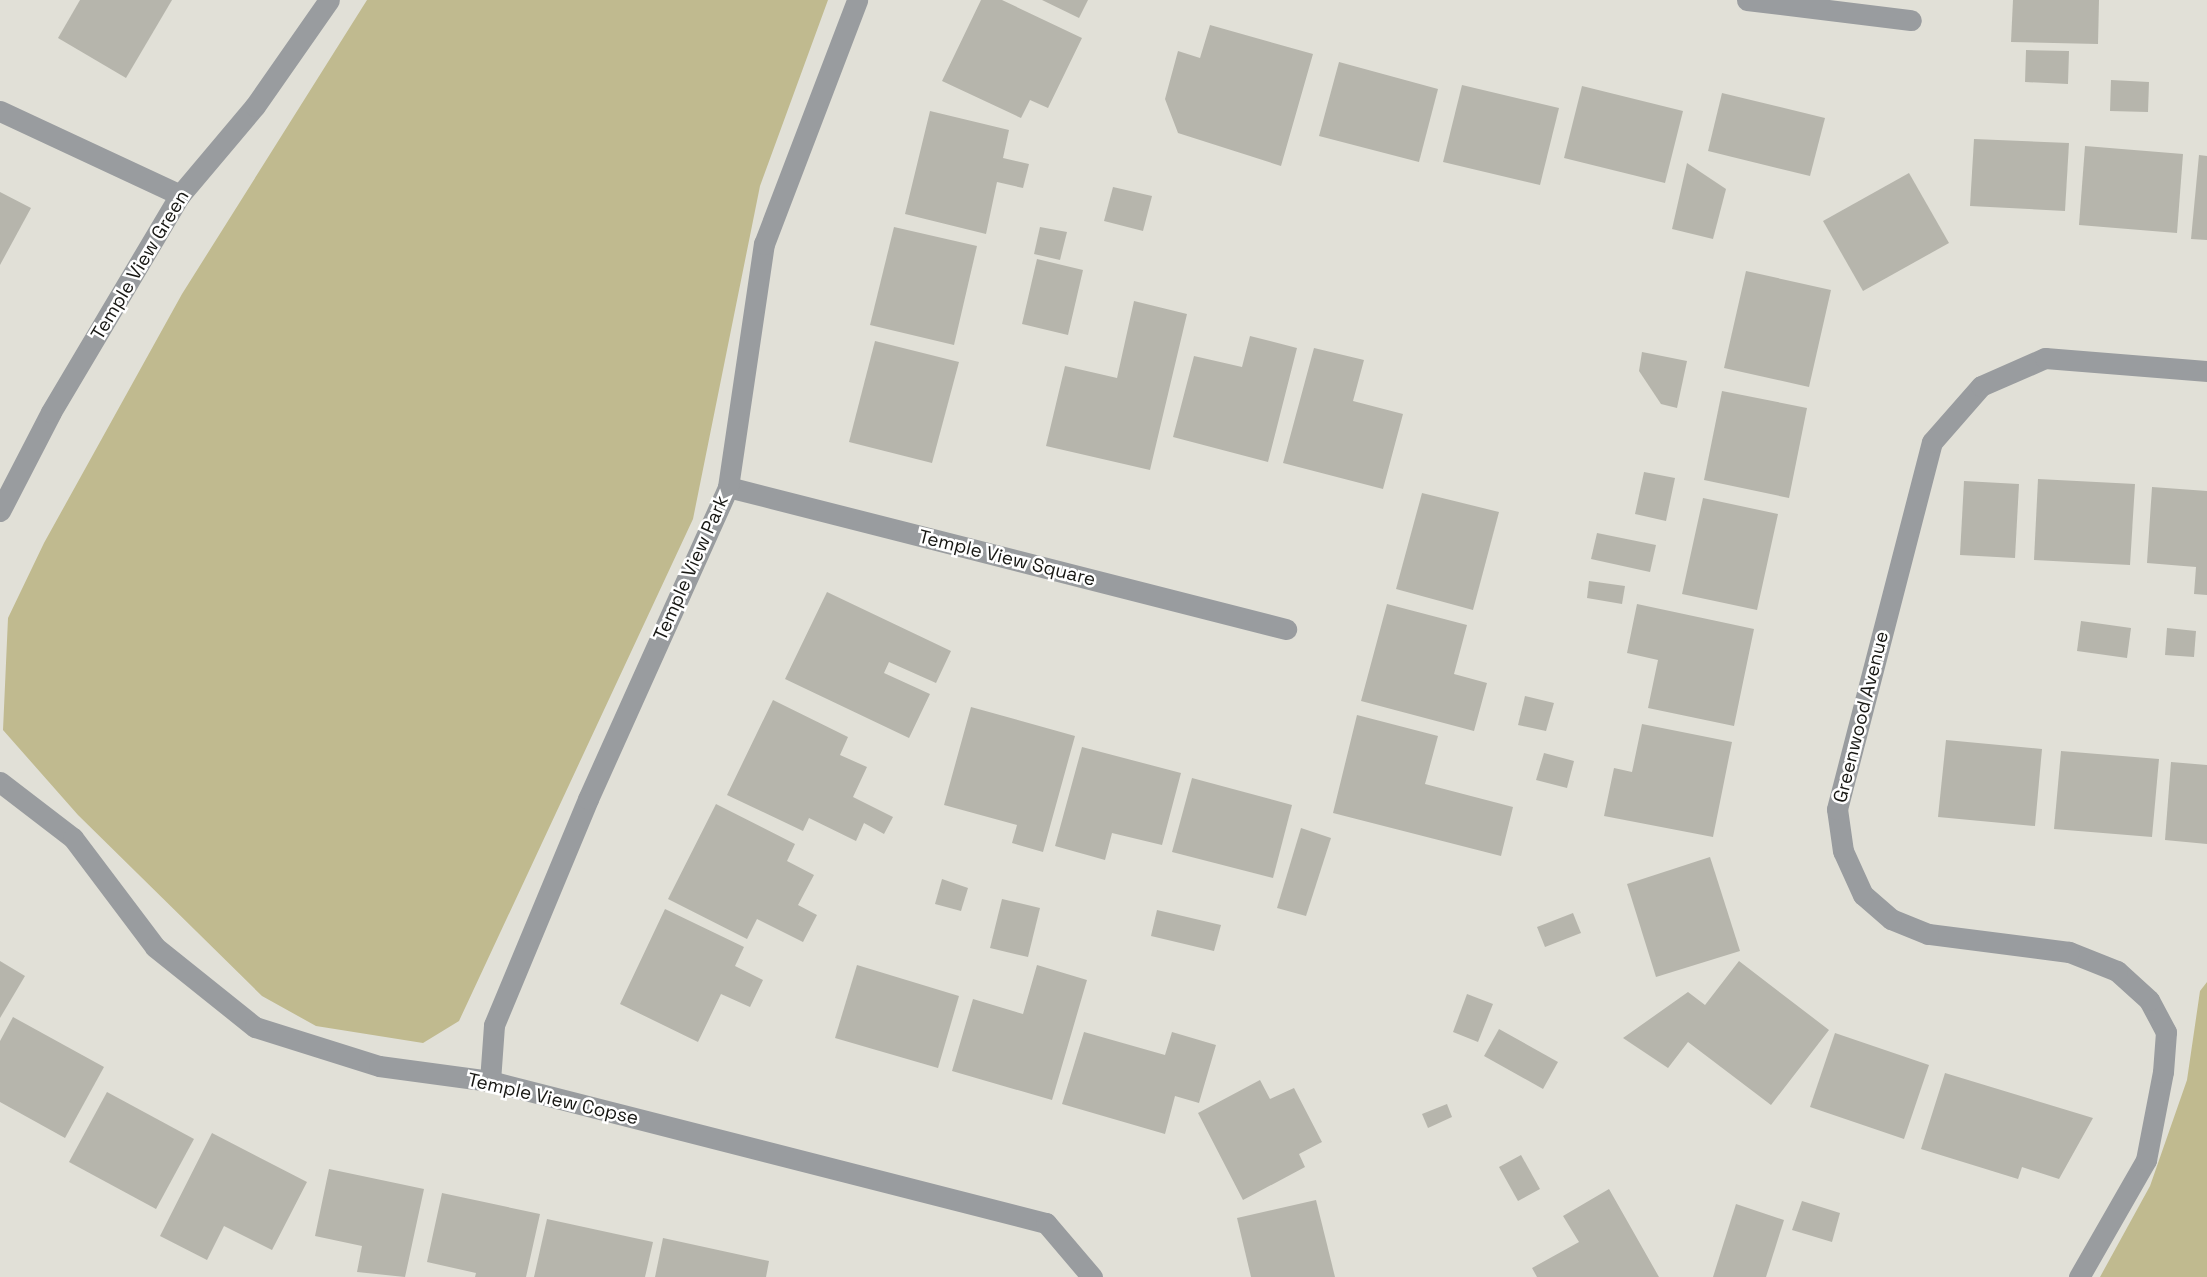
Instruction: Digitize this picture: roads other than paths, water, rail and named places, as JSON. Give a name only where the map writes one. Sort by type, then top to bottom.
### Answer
[{"type":"street","name":"Temple View Green","points":[[0,512],[51,412],[180,195],[255,106],[329,0]]},
{"type":"street","name":"Temple View Park","points":[[490,1081],[494,1025],[727,487],[764,244],[857,0]]},
{"type":"street","points":[[1747,0],[1911,20]]},
{"type":"street","points":[[0,111],[180,195]]},
{"type":"street","name":"Greenwood Avenue","points":[[2079,1277],[2146,1160],[2164,1072],[2166,1032],[2149,1000],[2117,971],[2069,952],[1928,934],[1891,919],[1863,895],[1843,852],[1837,809],[1932,442],[1981,386],[2045,358],[2207,371]]},
{"type":"street","name":"Temple View Square","points":[[727,487],[1286,629]]},
{"type":"street","name":"Temple View Copse","points":[[0,782],[73,838],[155,947],[255,1027],[379,1066],[490,1081],[1046,1223],[1092,1277]]}]
